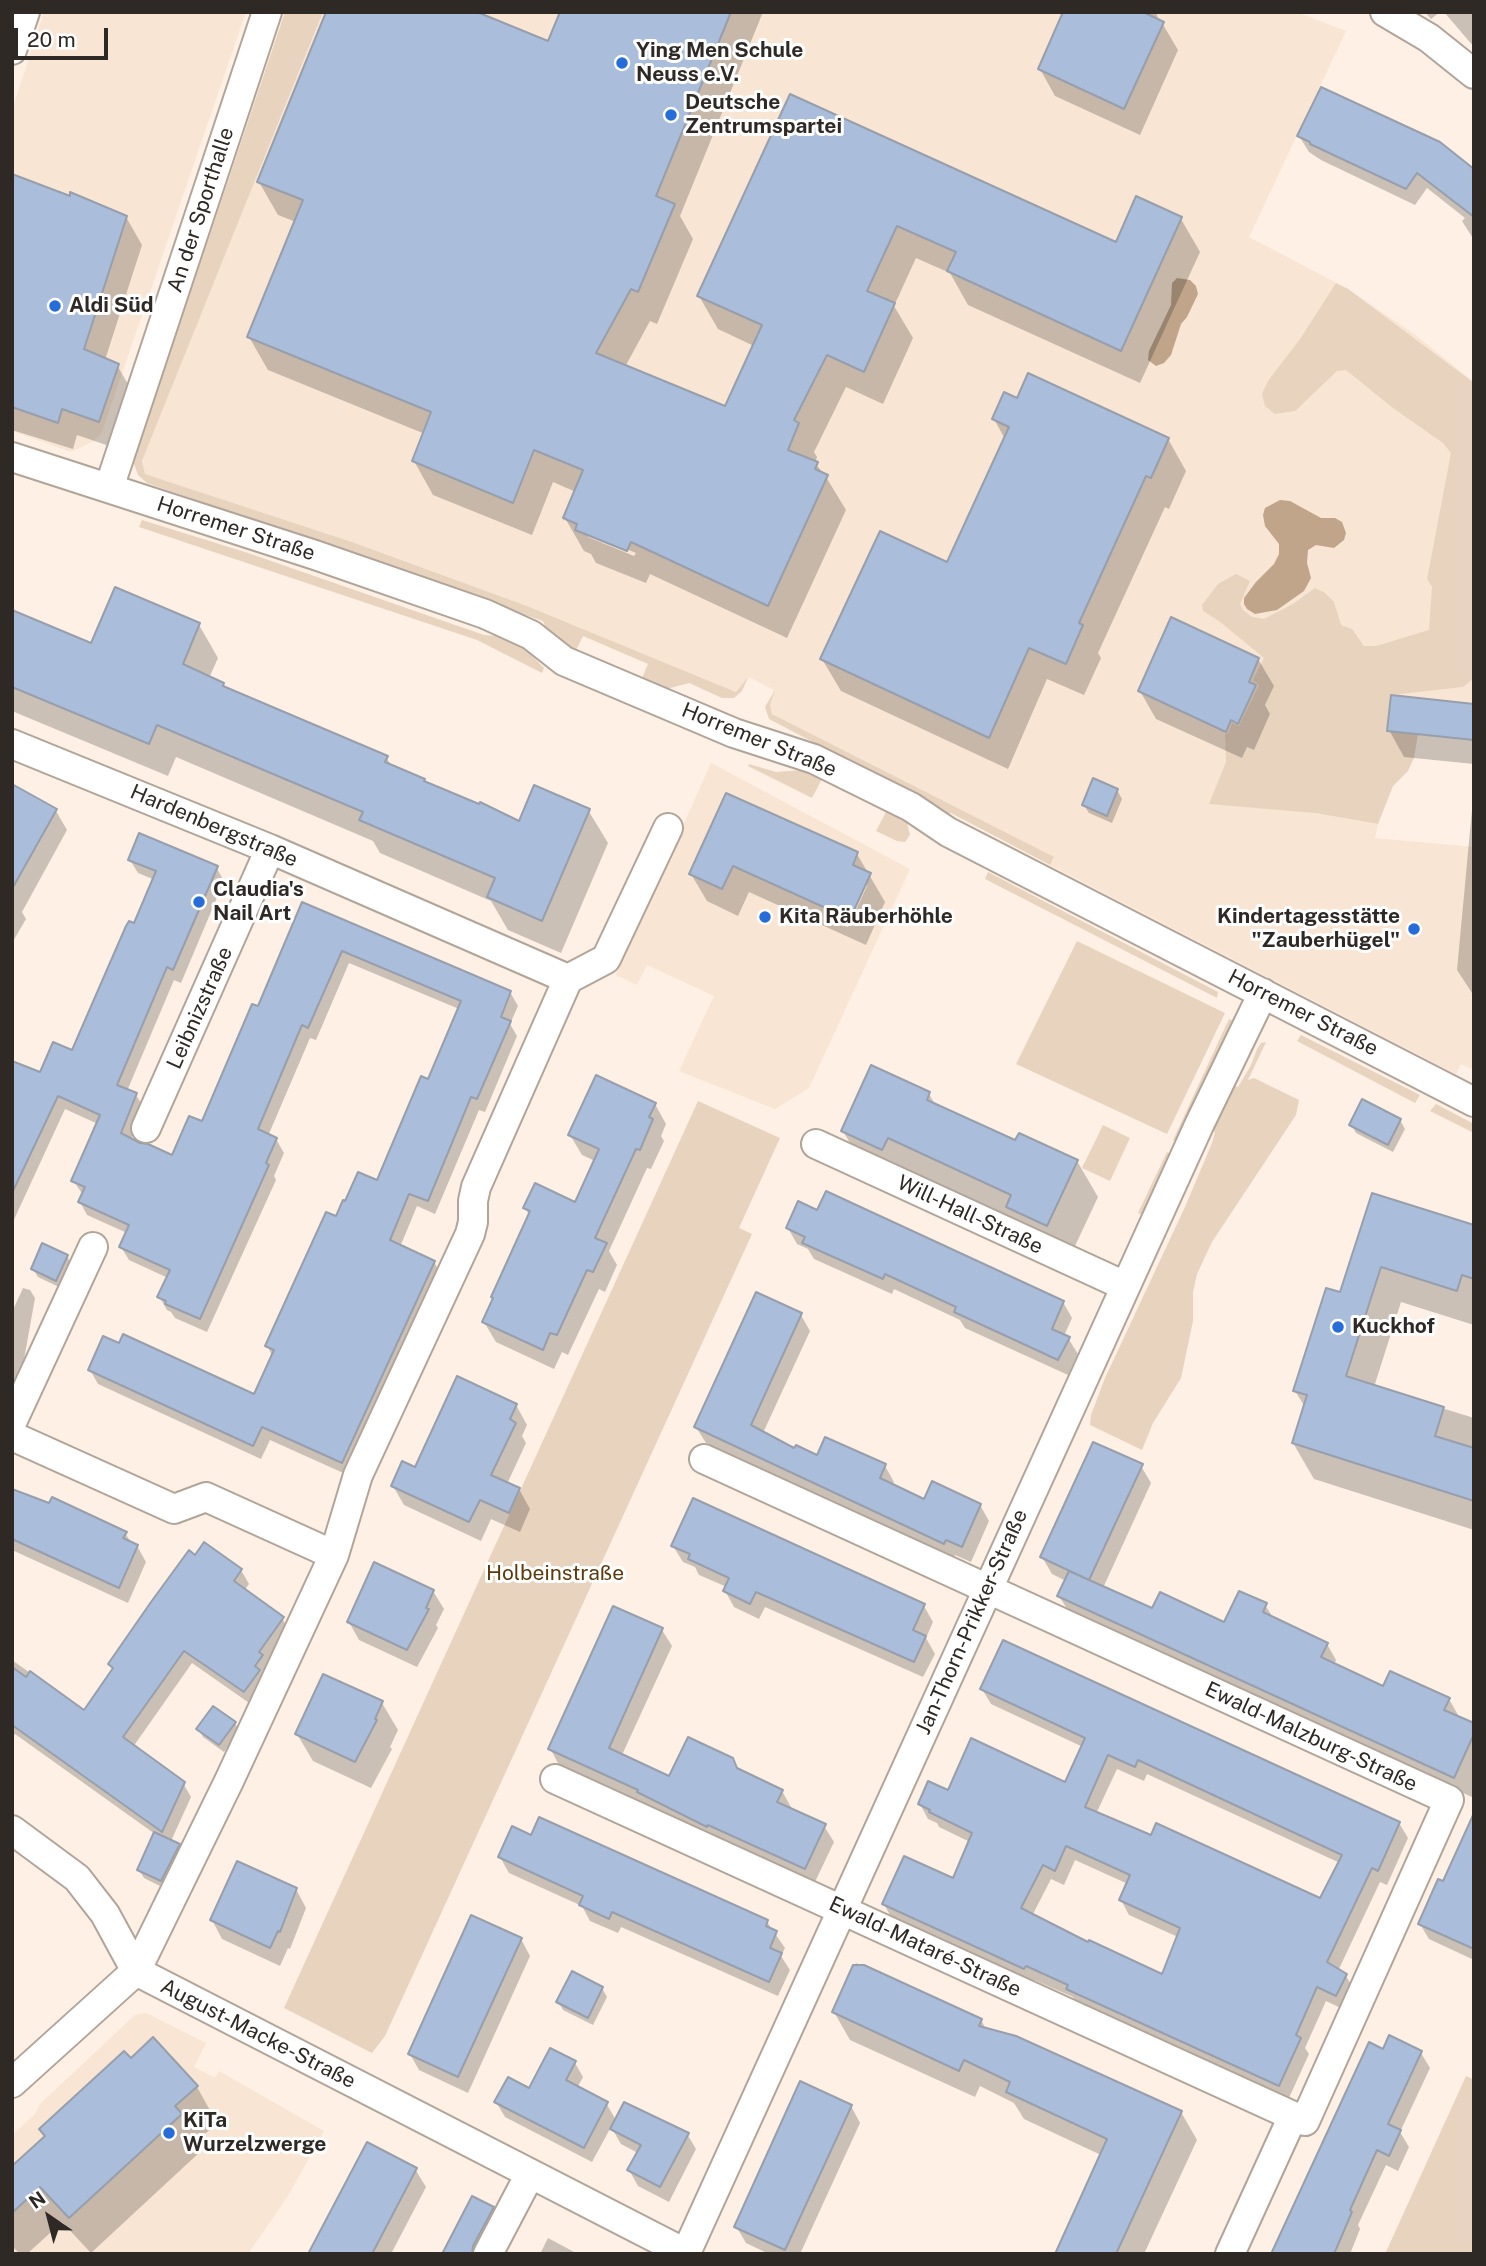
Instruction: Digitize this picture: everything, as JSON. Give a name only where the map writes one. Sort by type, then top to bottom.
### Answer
[{"type":"street","points":[[12,50],[25,12]]},
{"type":"street","name":"An der Sporthalle","points":[[108,488],[267,12]]},
{"type":"street","points":[[1385,12],[1429,38],[1474,74]]},
{"type":"street","name":"Horremer Straße","points":[[12,457],[315,555],[485,614],[531,635],[564,661],[734,733],[814,759],[911,807],[948,832],[1474,1102]]},
{"type":"street","name":"Hardenbergstraße","points":[[12,744],[270,849],[568,979]]},
{"type":"street","points":[[136,1971],[229,1781],[334,1555],[358,1475],[470,1234],[476,1187],[568,979],[606,959],[668,828]]},
{"type":"street","name":"Leibnizstraße","points":[[146,1128],[270,849]]},
{"type":"street","name":"Jan-Thorn-Prikker-Straße","points":[[686,2253],[1199,1123],[1263,993]]},
{"type":"street","name":"Will-Hall-Straße","points":[[816,1144],[1125,1286]]},
{"type":"street","points":[[12,1422],[93,1247]]},
{"type":"street","points":[[12,1436],[174,1509],[206,1497],[334,1555]]},
{"type":"street","name":"Ewald-Malzburg-Straße","points":[[704,1459],[1449,1800],[1305,2121],[1293,2116],[1230,2254]]},
{"type":"street","name":"Ewald-Mataré-Straße","points":[[555,1779],[1293,2116]]},
{"type":"street","points":[[12,1830],[77,1878],[105,1914],[136,1971]]},
{"type":"street","name":"August-Macke-Straße","points":[[12,2083],[136,1971],[686,2253]]},
{"type":"street","points":[[488,2254],[530,2174]]},
{"type":"shaded area","points":[[44,12],[246,12],[102,432],[94,441],[71,452],[12,431],[12,110]]},
{"type":"shaded area","points":[[323,12],[1297,12],[1346,31],[1249,237],[1348,289],[1414,334],[1474,382],[1474,704],[1324,688],[1315,813],[1378,824],[1375,838],[1474,847],[1474,1070],[1461,1064],[1456,1074],[1050,865],[1054,858],[772,714],[770,705],[774,690],[749,677],[736,692],[527,606],[352,542],[145,474],[142,461]]},
{"type":"shaded area","points":[[1177,278],[1190,280],[1196,286],[1198,294],[1181,324],[1171,355],[1164,363],[1156,366],[1148,360],[1149,351],[1171,305],[1172,283]]},
{"type":"shaded area","points":[[1280,500],[1290,501],[1321,518],[1335,518],[1342,522],[1346,533],[1344,540],[1334,548],[1316,545],[1308,550],[1307,563],[1311,578],[1304,591],[1277,610],[1255,614],[1247,609],[1244,598],[1274,564],[1279,554],[1279,544],[1265,526],[1263,515],[1265,508]]},
{"type":"shaded area","name":"Kita Räuberhöhle","points":[[711,763],[910,869],[809,1088],[775,1109],[679,1071],[714,996],[647,965],[637,985],[616,975]]},
{"type":"shaded area","name":"KiTa Wurzelzwerge","points":[[146,2013],[206,2043],[194,2067],[215,2078],[219,2071],[324,2131],[288,2196],[248,2254],[12,2254],[12,2135],[35,2114],[40,2104],[135,2015]]},
{"type":"green space","points":[[285,12],[323,12],[142,461],[145,474],[352,542],[527,606],[736,692],[748,677],[742,691],[734,698],[722,698],[689,683],[663,690],[640,683],[648,664],[583,636],[574,654],[549,636],[543,621],[147,483],[138,475],[134,464],[135,457]]},
{"type":"green space","points":[[1336,283],[1348,289],[1474,383],[1474,678],[1463,687],[1391,695],[1387,731],[1418,734],[1414,758],[1408,771],[1393,786],[1378,824],[1315,813],[1209,804],[1226,762],[1225,734],[1232,723],[1239,726],[1259,685],[1253,680],[1264,658],[1203,611],[1202,605],[1218,584],[1236,574],[1250,581],[1240,604],[1252,617],[1264,619],[1293,604],[1315,588],[1334,602],[1341,625],[1352,629],[1364,646],[1376,646],[1429,630],[1432,587],[1427,579],[1451,453],[1443,443],[1393,408],[1346,370],[1337,371],[1295,411],[1275,414],[1265,406],[1262,394],[1268,381],[1300,339]]},
{"type":"green space","points":[[142,520],[248,553],[484,635],[499,636],[527,651],[544,668],[542,673],[477,640],[139,527]]},
{"type":"green space","points":[[775,690],[770,705],[772,714],[1054,857],[1050,865],[951,813],[945,815],[935,810],[933,805],[769,719],[765,707]]},
{"type":"green space","points":[[749,764],[776,772],[813,771],[823,777],[812,798],[748,766]]},
{"type":"green space","points":[[887,810],[906,819],[910,835],[905,842],[876,831]]},
{"type":"green space","points":[[988,872],[1218,992],[1217,998],[985,879]]},
{"type":"green space","points":[[1077,941],[1225,1013],[1167,1134],[1016,1064]]},
{"type":"green space","points":[[1229,1019],[1238,1023],[1181,1144],[1173,1140]]},
{"type":"green space","points":[[1301,1035],[1420,1095],[1415,1103],[1297,1041]]},
{"type":"green space","points":[[1266,1042],[1248,1080],[1254,1078],[1299,1100],[1296,1115],[1212,1242],[1197,1274],[1193,1292],[1193,1321],[1181,1378],[1153,1423],[1142,1450],[1090,1425],[1091,1415],[1105,1378],[1212,1143],[1215,1132],[1206,1127],[1226,1082],[1238,1087],[1257,1049],[1261,1043]]},
{"type":"green space","name":"Holbeinstraße","points":[[698,1101],[780,1138],[739,1228],[752,1234],[385,2036],[372,2053],[284,2008]]},
{"type":"green space","points":[[1436,1104],[1474,1124],[1474,1133],[1430,1111]]},
{"type":"green space","points":[[1103,1125],[1130,1138],[1110,1181],[1082,1168]]},
{"type":"green space","points":[[1167,1152],[1176,1157],[1147,1218],[1138,1213]]},
{"type":"green space","points":[[1466,2076],[1474,2080],[1474,2254],[1385,2254]]},
{"type":"building","points":[[326,12],[477,12],[548,41],[560,12],[731,12],[656,196],[675,204],[638,292],[631,289],[596,353],[725,406],[762,325],[697,296],[790,94],[1116,242],[1136,196],[1182,217],[1121,351],[947,271],[956,252],[897,226],[867,291],[895,303],[864,372],[827,355],[794,420],[799,423],[788,450],[818,462],[815,469],[828,475],[768,606],[631,542],[627,551],[575,530],[577,524],[563,518],[583,470],[534,450],[513,503],[412,461],[431,412],[247,337],[303,200],[257,182]]},
{"type":"building","points":[[1063,12],[1143,12],[1164,22],[1124,109],[1038,69]]},
{"type":"building","points":[[1321,87],[1440,142],[1474,169],[1474,217],[1417,173],[1406,189],[1297,136]]},
{"type":"building","name":"Aldi Süd","points":[[12,174],[70,196],[70,192],[127,216],[84,349],[119,364],[99,422],[62,409],[58,423],[12,407]]},
{"type":"building","points":[[1028,373],[1169,438],[1151,478],[1146,476],[1079,623],[1083,625],[1066,664],[1029,648],[989,738],[820,659],[880,531],[947,562],[1009,427],[992,419],[1004,392],[1017,398]]},
{"type":"building","points":[[115,587],[200,623],[183,664],[224,683],[223,686],[388,756],[385,762],[425,779],[424,781],[479,804],[480,802],[519,821],[534,785],[590,809],[542,921],[487,897],[495,878],[359,820],[363,812],[157,725],[149,744],[12,687],[12,610],[91,643]]},
{"type":"building","points":[[1171,617],[1259,658],[1249,682],[1256,685],[1238,724],[1231,720],[1226,732],[1138,691]]},
{"type":"building","points":[[1391,695],[1474,704],[1474,740],[1387,731]]},
{"type":"building","points":[[1093,778],[1118,789],[1107,816],[1082,805]]},
{"type":"building","points":[[12,784],[57,809],[12,889]]},
{"type":"building","points":[[726,793],[858,852],[853,865],[871,873],[850,919],[733,866],[722,889],[689,874]]},
{"type":"building","points":[[139,833],[218,866],[173,970],[167,967],[117,1085],[137,1093],[121,1133],[140,1143],[172,1155],[189,1116],[202,1121],[252,1004],[258,1006],[302,902],[511,991],[501,1017],[511,1021],[477,1099],[471,1097],[428,1201],[409,1194],[390,1240],[435,1261],[342,1463],[262,1427],[253,1446],[88,1370],[103,1336],[119,1343],[123,1334],[254,1394],[274,1350],[265,1346],[326,1212],[336,1216],[358,1172],[377,1180],[421,1076],[428,1079],[461,1001],[342,951],[308,1028],[302,1025],[258,1129],[277,1138],[266,1163],[269,1165],[200,1319],[165,1304],[166,1301],[157,1297],[170,1270],[119,1247],[129,1225],[78,1202],[85,1187],[71,1181],[100,1115],[58,1096],[12,1193],[12,1061],[40,1072],[53,1042],[72,1050],[126,926],[129,921],[134,923],[156,871],[128,860]]},
{"type":"building","points":[[871,1065],[930,1092],[927,1100],[1015,1140],[1019,1133],[1078,1160],[1047,1226],[1006,1207],[1011,1195],[888,1138],[882,1150],[841,1131]]},
{"type":"building","points":[[596,1075],[656,1103],[649,1117],[653,1119],[640,1150],[636,1149],[595,1238],[607,1243],[593,1272],[587,1270],[557,1335],[550,1333],[543,1350],[482,1322],[530,1211],[523,1208],[535,1183],[575,1202],[599,1149],[568,1135]]},
{"type":"building","points":[[1362,1099],[1401,1119],[1388,1145],[1349,1125]]},
{"type":"building","points":[[826,1191],[1064,1301],[1052,1329],[1070,1337],[1058,1360],[954,1312],[956,1307],[885,1274],[883,1279],[802,1243],[805,1237],[786,1228],[798,1201],[817,1210]]},
{"type":"building","name":"Kuckhof","points":[[1372,1193],[1474,1225],[1474,1279],[1462,1275],[1457,1291],[1381,1267],[1346,1376],[1444,1407],[1435,1436],[1474,1448],[1474,1501],[1292,1443],[1307,1395],[1293,1391],[1326,1288],[1340,1292]]},
{"type":"building","points":[[42,1243],[68,1255],[56,1281],[31,1269]]},
{"type":"building","points":[[756,1292],[802,1313],[751,1425],[794,1448],[796,1445],[817,1455],[825,1437],[886,1464],[880,1478],[924,1499],[932,1481],[981,1504],[962,1547],[946,1540],[944,1544],[694,1427]]},
{"type":"building","points":[[457,1376],[517,1404],[510,1419],[516,1423],[491,1475],[520,1488],[509,1513],[480,1500],[469,1522],[391,1486],[402,1461],[415,1467]]},
{"type":"building","points":[[1093,1442],[1143,1464],[1089,1580],[1040,1557]]},
{"type":"building","points":[[12,1489],[49,1503],[52,1497],[127,1532],[123,1538],[138,1545],[119,1588],[12,1539]]},
{"type":"building","points":[[693,1498],[925,1604],[913,1630],[926,1636],[914,1662],[756,1592],[750,1604],[723,1591],[729,1578],[688,1559],[690,1554],[671,1546]]},
{"type":"building","points":[[204,1542],[242,1569],[234,1581],[284,1617],[259,1652],[263,1655],[255,1666],[260,1670],[244,1692],[184,1651],[123,1737],[185,1782],[162,1832],[12,1725],[12,1667],[26,1677],[30,1671],[84,1710],[113,1668],[108,1664],[151,1602],[189,1550],[195,1555]]},
{"type":"building","points":[[374,1562],[434,1590],[426,1608],[429,1609],[407,1650],[347,1622]]},
{"type":"building","points":[[1069,1571],[1152,1608],[1160,1592],[1224,1622],[1239,1591],[1267,1603],[1263,1612],[1328,1643],[1321,1657],[1383,1686],[1390,1671],[1450,1698],[1444,1710],[1474,1723],[1474,1734],[1454,1778],[1057,1596]]},
{"type":"building","points":[[613,1606],[663,1628],[609,1748],[669,1776],[688,1737],[733,1758],[737,1768],[783,1790],[777,1802],[826,1824],[805,1869],[708,1825],[707,1827],[637,1792],[638,1790],[548,1749]]},
{"type":"building","points":[[1003,1640],[1400,1822],[1378,1871],[1372,1868],[1327,1962],[1347,1974],[1336,1996],[1317,1987],[1296,2035],[1301,2038],[1279,2086],[1066,1989],[1068,1985],[1026,1966],[1024,1969],[882,1904],[904,1856],[953,1878],[972,1833],[918,1804],[928,1781],[948,1790],[971,1738],[1065,1782],[1085,1738],[980,1689]],"holes":[[[1108,1755],[1135,1767],[1138,1760],[1342,1855],[1320,1898],[1156,1823],[1151,1835],[1085,1807]],[[1066,1846],[1130,1875],[1119,1900],[1180,1928],[1162,1974],[1089,1940],[1088,1942],[1021,1908],[1043,1865],[1055,1871]]]},
{"type":"building","points":[[323,1674],[383,1701],[375,1719],[377,1720],[355,1762],[295,1734]]},
{"type":"building","points":[[213,1706],[236,1722],[219,1745],[196,1729]]},
{"type":"building","points":[[1474,1813],[1474,1949],[1418,1924],[1438,1879],[1443,1881]]},
{"type":"building","points":[[539,1817],[768,1920],[766,1926],[777,1931],[770,1948],[782,1953],[769,1982],[612,1912],[609,1919],[579,1905],[583,1896],[498,1857],[512,1826],[531,1835]]},
{"type":"building","points":[[154,1832],[180,1844],[161,1881],[137,1870]]},
{"type":"building","points":[[237,1861],[297,1888],[280,1932],[278,1931],[270,1948],[210,1920]]},
{"type":"building","points":[[471,1915],[522,1938],[458,2077],[408,2054]]},
{"type":"building","points":[[853,1965],[864,1965],[982,2019],[979,2026],[1016,2036],[1182,2111],[1116,2254],[1055,2254],[1107,2139],[1006,2092],[1010,2082],[964,2060],[959,2071],[832,2012]]},
{"type":"building","points":[[572,1971],[603,1987],[588,2018],[556,2002]]},
{"type":"building","points":[[1389,2035],[1422,2051],[1388,2124],[1401,2130],[1389,2156],[1377,2150],[1334,2254],[1271,2254],[1369,2042],[1383,2049]]},
{"type":"building","points":[[153,2037],[198,2086],[175,2106],[182,2114],[69,2218],[40,2187],[12,2213],[12,2166],[45,2136],[39,2129],[124,2051],[131,2058]]},
{"type":"building","points":[[550,2048],[576,2061],[566,2080],[608,2102],[584,2148],[494,2102],[508,2077],[529,2088]]},
{"type":"building","points":[[800,2081],[852,2105],[785,2250],[734,2227]]},
{"type":"building","points":[[624,2102],[689,2133],[660,2187],[627,2170],[641,2145],[610,2129]]},
{"type":"building","points":[[367,2142],[417,2168],[372,2254],[308,2254]]},
{"type":"building","points":[[472,2196],[494,2207],[473,2246],[472,2254],[442,2254]]},
{"type":"place","name":"Ying Men Schule Neuss e.V.","points":[[622,63]]},
{"type":"place","name":"Deutsche Zentrumspartei","points":[[671,115]]},
{"type":"place","name":"Aldi Süd","points":[[55,306]]},
{"type":"place","name":"Claudia's Nail Art","points":[[199,902]]},
{"type":"place","name":"Kita Räuberhöhle","points":[[765,917]]},
{"type":"place","name":"Kindertagesstätte \"Zauberhügel\"","points":[[1414,929]]},
{"type":"place","name":"Kuckhof","points":[[1338,1327]]},
{"type":"place","name":"KiTa Wurzelzwerge","points":[[169,2133]]}]
